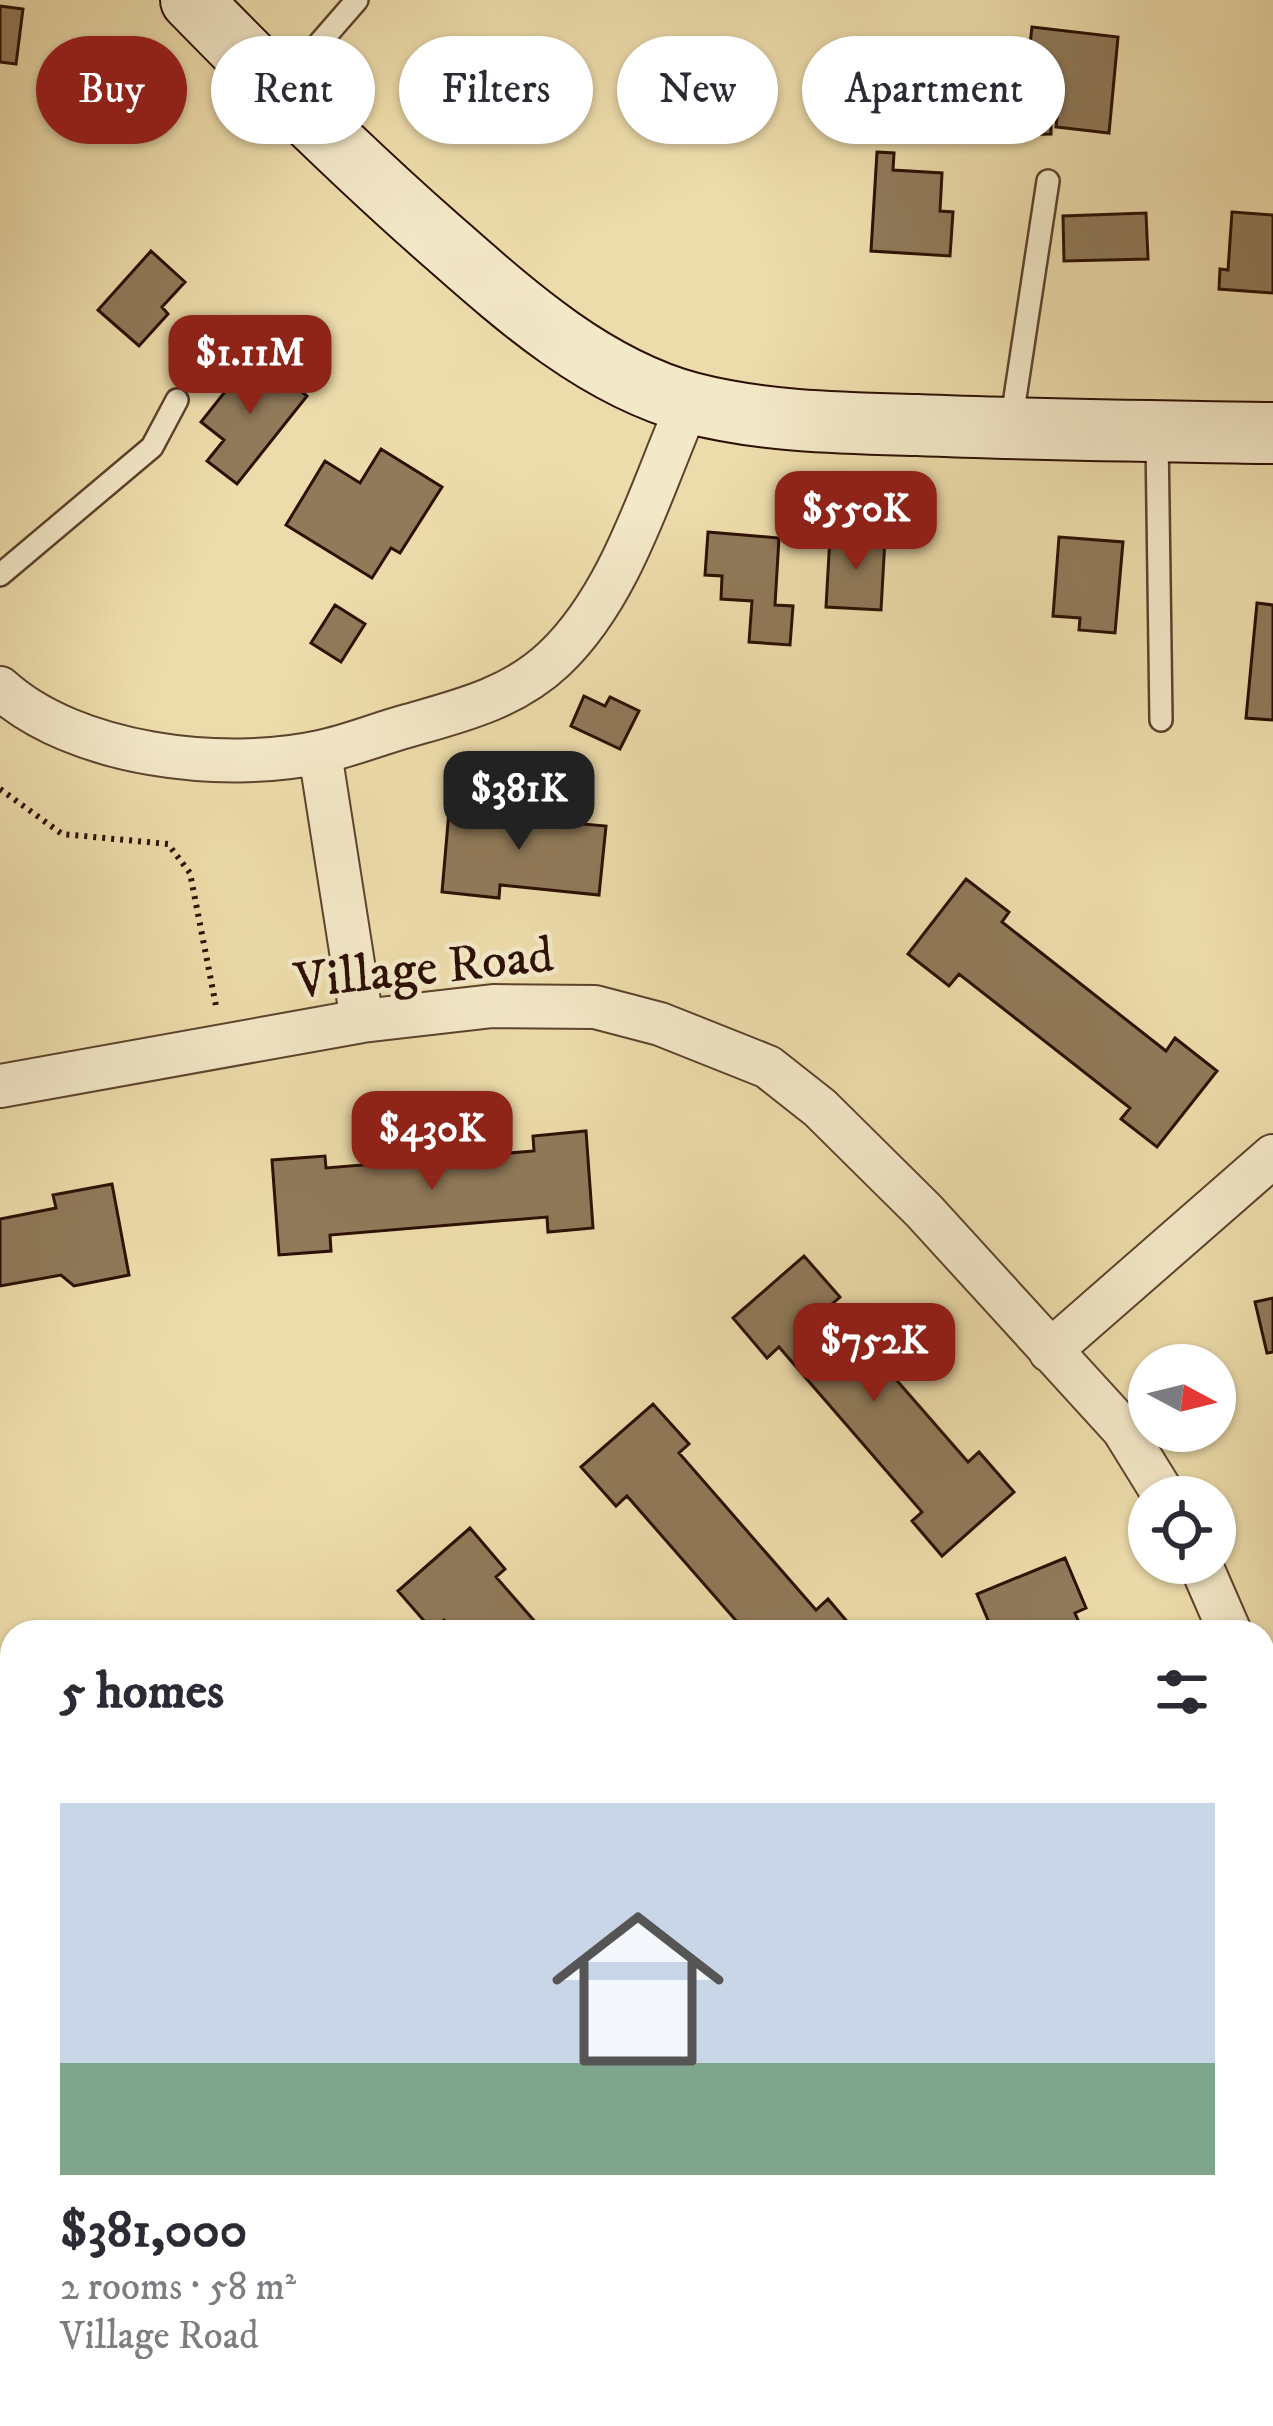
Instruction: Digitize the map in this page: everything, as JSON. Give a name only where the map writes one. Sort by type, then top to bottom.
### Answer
[{"type":"main road","points":[[191,0],[226,36]]},
{"type":"main road","points":[[337,144],[512,303],[589,356],[688,402],[834,422],[1273,433]]},
{"type":"street","points":[[0,688],[42,719],[131,751],[236,757],[320,753],[510,692],[558,656],[602,596],[688,402]]},
{"type":"street","points":[[320,753],[362,1021]]},
{"type":"street","name":"Village Road","points":[[0,1085],[362,1021],[493,1006],[596,1007],[660,1024],[768,1067],[820,1108],[924,1211],[1124,1429],[1152,1476]]},
{"type":"street","points":[[1050,1351],[1273,1156]]},
{"type":"street","points":[[1209,1584],[1225,1620]]},
{"type":"lane","points":[[325,36],[357,0]]},
{"type":"lane","points":[[1010,428],[1048,181]]},
{"type":"lane","points":[[0,575],[152,447],[177,400]]},
{"type":"lane","points":[[1156,430],[1161,721]]},
{"type":"path","points":[[0,788],[62,834],[168,844],[181,854],[190,873],[219,1020]]},
{"type":"building","points":[[0,6],[23,9],[16,64],[0,62]]},
{"type":"building","points":[[1032,27],[1118,37],[1109,133],[1065,128],[1065,36],[1031,36]]},
{"type":"building","points":[[877,152],[894,153],[893,170],[942,173],[940,211],[953,212],[950,256],[871,251]]},
{"type":"building","points":[[1232,212],[1273,215],[1273,293],[1219,289],[1220,269],[1228,270]]},
{"type":"building","points":[[1146,213],[1148,259],[1064,261],[1063,216]]},
{"type":"building","points":[[151,251],[185,282],[162,307],[168,314],[139,346],[98,310]]},
{"type":"building","points":[[254,355],[307,396],[237,484],[207,461],[224,440],[201,422]]},
{"type":"building","points":[[381,449],[442,487],[400,553],[391,548],[372,578],[286,525],[325,461],[360,483]]},
{"type":"building","points":[[708,532],[779,538],[775,605],[793,606],[790,645],[749,642],[752,601],[721,599],[722,576],[705,575]]},
{"type":"building","points":[[830,536],[885,539],[881,610],[826,607]]},
{"type":"building","points":[[1059,537],[1123,542],[1115,633],[1079,630],[1080,618],[1053,616]]},
{"type":"building","points":[[1257,603],[1273,605],[1273,720],[1246,718]]},
{"type":"building","points":[[335,605],[365,624],[341,662],[311,643]]},
{"type":"building","points":[[584,696],[605,706],[610,697],[639,711],[620,749],[571,726]]},
{"type":"building","points":[[450,800],[506,805],[505,817],[606,826],[599,895],[500,885],[499,898],[442,892]]},
{"type":"building","points":[[966,879],[1009,912],[1002,922],[1166,1051],[1175,1038],[1217,1071],[1157,1147],[1121,1119],[1130,1108],[959,974],[949,986],[908,954]]},
{"type":"building","points":[[586,1131],[593,1228],[548,1232],[547,1217],[330,1235],[331,1251],[279,1255],[272,1160],[325,1156],[326,1168],[534,1151],[533,1136]]},
{"type":"building","points":[[112,1184],[129,1275],[74,1286],[61,1275],[0,1286],[0,1219],[56,1208],[53,1195]]},
{"type":"building","points":[[804,1256],[840,1297],[831,1305],[968,1462],[979,1452],[1014,1492],[942,1556],[912,1521],[922,1512],[779,1347],[767,1358],[733,1318]]},
{"type":"building","points":[[1273,1298],[1273,1352],[1267,1353],[1255,1302]]},
{"type":"building","points":[[653,1404],[689,1444],[679,1453],[816,1610],[828,1599],[846,1620],[736,1620],[627,1496],[616,1506],[581,1467]]},
{"type":"building","points":[[470,1528],[505,1569],[496,1577],[534,1620],[423,1620],[398,1591]]},
{"type":"building","points":[[1065,1558],[1086,1608],[1075,1613],[1078,1620],[988,1620],[977,1594]]}]
